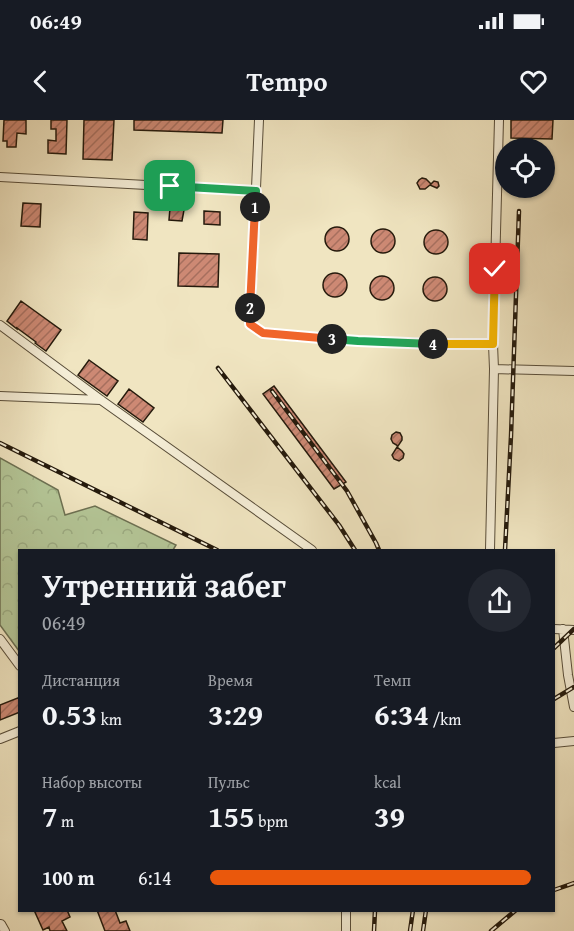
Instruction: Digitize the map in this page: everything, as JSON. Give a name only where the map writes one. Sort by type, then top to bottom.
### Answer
[{"type":"street","points":[[259,120],[250,324],[263,333],[358,341],[493,344]]},
{"type":"street","points":[[490,549],[499,120]]},
{"type":"street","points":[[0,177],[256,191]]},
{"type":"street","points":[[0,325],[311,549]]},
{"type":"street","points":[[494,369],[574,371]]},
{"type":"street","points":[[0,396],[101,400]]},
{"type":"street","points":[[574,630],[558,629],[574,707]]},
{"type":"street","points":[[0,639],[18,663]]},
{"type":"street","points":[[0,739],[18,732]]},
{"type":"street","points":[[555,743],[574,741]]},
{"type":"street","points":[[346,912],[346,931]]},
{"type":"street","points":[[0,924],[5,931]]},
{"type":"green space","points":[[0,458],[58,490],[65,515],[95,506],[176,545],[174,549],[18,549],[18,650],[0,625]]},
{"type":"building","points":[[4,120],[26,120],[26,134],[17,133],[16,147],[7,147],[7,141],[3,141]]},
{"type":"building","points":[[51,120],[67,120],[66,154],[48,153],[48,140],[56,141],[56,129],[51,129]]},
{"type":"building","points":[[84,120],[114,120],[112,160],[83,159]]},
{"type":"building","points":[[134,120],[223,120],[222,133],[134,130]]},
{"type":"building","points":[[511,120],[553,120],[552,138],[511,138]]},
{"type":"building","points":[[422,178],[431,184],[434,181],[438,182],[439,186],[437,188],[430,185],[425,189],[420,189],[417,183]]},
{"type":"building","points":[[23,203],[41,204],[40,227],[21,226]]},
{"type":"building","points":[[170,208],[184,210],[182,221],[169,220]]},
{"type":"building","points":[[204,211],[220,212],[220,225],[204,224]]},
{"type":"building","points":[[134,212],[148,213],[147,240],[133,239]]},
{"type":"building","points":[[337,227],[342,228],[348,234],[348,244],[342,250],[337,251],[332,250],[326,244],[325,239],[326,234],[332,228]]},
{"type":"building","points":[[383,229],[388,230],[394,236],[394,246],[388,252],[383,253],[378,252],[372,246],[371,241],[372,236],[378,230]]},
{"type":"building","points":[[436,230],[441,231],[447,237],[447,247],[441,253],[436,254],[431,253],[425,247],[424,242],[425,237],[431,231]]},
{"type":"building","points":[[179,253],[219,254],[218,287],[178,286]]},
{"type":"building","points":[[335,273],[340,274],[346,280],[346,290],[340,296],[335,297],[330,296],[324,290],[323,285],[324,280],[330,274]]},
{"type":"building","points":[[382,276],[387,277],[393,283],[393,293],[387,299],[382,300],[377,299],[371,293],[370,288],[371,283],[377,277]]},
{"type":"building","points":[[435,277],[440,278],[446,284],[446,294],[440,300],[435,301],[430,300],[424,294],[423,289],[424,284],[430,278]]},
{"type":"building","points":[[21,301],[61,330],[46,351],[7,321]]},
{"type":"building","points":[[89,360],[118,381],[107,396],[78,375]]},
{"type":"building","points":[[274,386],[346,482],[334,489],[263,394]]},
{"type":"building","points":[[129,389],[154,408],[143,422],[118,404]]},
{"type":"building","points":[[396,432],[402,437],[398,446],[391,439]]},
{"type":"building","points":[[397,447],[404,454],[399,461],[392,455]]},
{"type":"building","points":[[18,698],[18,713],[0,720],[0,705]]},
{"type":"building","points":[[35,912],[68,912],[70,917],[62,921],[67,931],[50,931],[49,927],[43,930]]},
{"type":"building","points":[[98,912],[116,912],[120,923],[126,921],[130,931],[105,931]]},
{"type":"railway","points":[[505,549],[519,211]]},
{"type":"railway","points":[[218,368],[339,525],[354,549]]},
{"type":"railway","points":[[272,391],[347,491],[379,549]]},
{"type":"railway","points":[[0,443],[215,549]]},
{"type":"railway","points":[[555,647],[574,629]]},
{"type":"railway","points":[[555,698],[574,687]]},
{"type":"railway","points":[[555,890],[574,883]]},
{"type":"railway","points":[[374,931],[375,912]]},
{"type":"railway","points":[[410,931],[413,912]]},
{"type":"railway","points":[[423,931],[426,912]]},
{"type":"railway","points":[[491,931],[514,912]]},
{"type":"route","points":[[170,186],[256,191],[250,324],[263,333],[358,341],[493,344],[495,269]]}]
